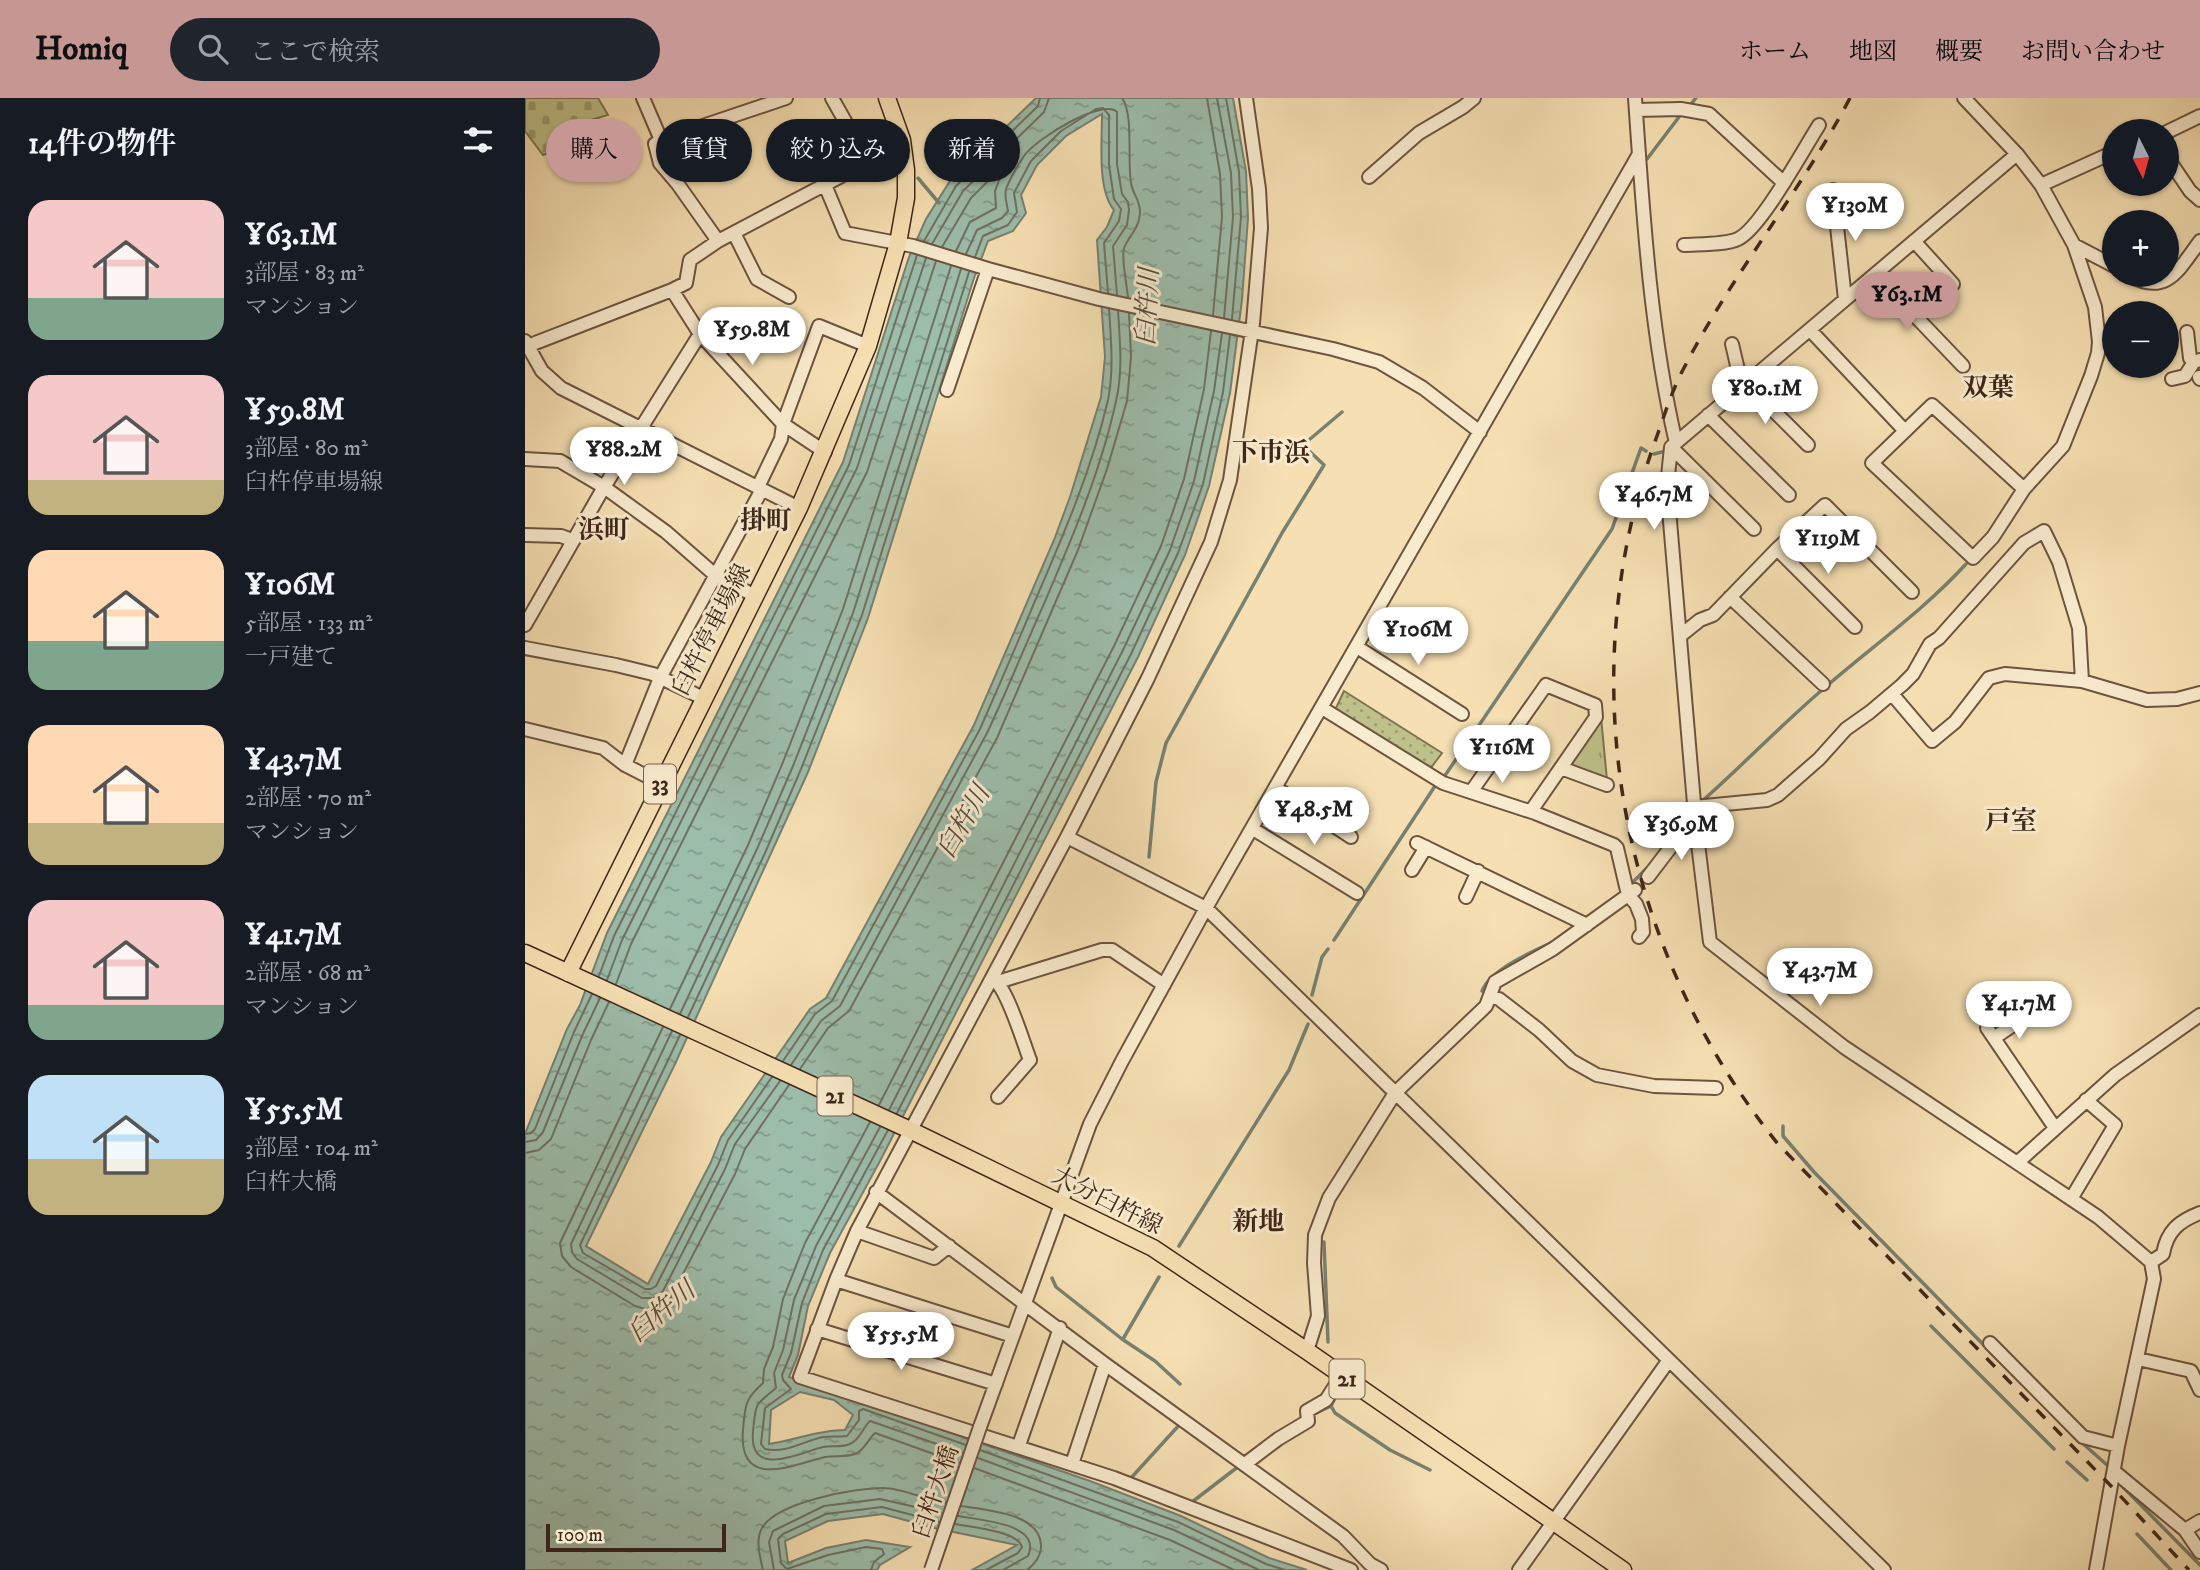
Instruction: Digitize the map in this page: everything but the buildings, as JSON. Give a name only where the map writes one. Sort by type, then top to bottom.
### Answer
[{"type":"main road","name":"臼杵停車場線","points":[[887,98],[895,119]]},
{"type":"main road","name":"臼杵停車場線","points":[[573,975],[660,783],[825,452],[905,244],[906,182]]},
{"type":"main road","name":"大分臼杵線","points":[[525,953],[907,1129],[1153,1248],[1623,1570]]},
{"type":"street","points":[[643,98],[656,128]]},
{"type":"street","points":[[724,119],[786,98]]},
{"type":"street","points":[[832,98],[843,119]]},
{"type":"street","points":[[1246,98],[1259,189],[1261,228],[1230,480],[1211,542],[1148,678],[995,981],[907,1129],[857,1231],[800,1377],[1114,1478],[1352,1570]]},
{"type":"street","points":[[1369,177],[1419,133],[1463,107],[1473,98]]},
{"type":"street","points":[[1964,98],[2017,154],[2041,185],[2074,245],[2095,307],[2098,353],[2063,446],[2024,489],[1993,537],[1973,558],[1872,463],[1932,405],[2024,489]]},
{"type":"street","points":[[1784,183],[1709,114],[1636,104],[1651,291],[1674,445],[1667,486],[1707,933],[1714,947],[1844,1046],[2098,1217],[2151,1262],[2154,1279],[2118,1446],[2096,1570]]},
{"type":"street","points":[[2179,126],[2200,116]]},
{"type":"street","points":[[1684,245],[1737,240],[1750,230],[1784,183],[1819,125]]},
{"type":"street","name":"臼杵大橋","points":[[931,1570],[1090,1124],[1206,908],[1639,154]]},
{"type":"street","points":[[1674,445],[2017,154]]},
{"type":"street","points":[[2041,185],[2102,157]]},
{"type":"street","points":[[2179,175],[2200,200]]},
{"type":"street","points":[[674,182],[718,241]]},
{"type":"street","points":[[799,508],[561,388],[542,371],[526,345],[686,283],[690,260],[718,241],[830,182]]},
{"type":"street","points":[[825,185],[845,233],[905,244],[1099,299],[1333,349],[1379,362],[1423,388],[1480,432]]},
{"type":"street","points":[[1833,190],[1845,299]]},
{"type":"street","points":[[734,233],[757,279],[789,297]]},
{"type":"street","points":[[2179,269],[2200,241]]},
{"type":"street","points":[[1914,242],[1953,284]]},
{"type":"street","points":[[2074,245],[2102,260]]},
{"type":"street","points":[[947,390],[986,269]]},
{"type":"street","points":[[1875,274],[1963,366]]},
{"type":"street","points":[[672,290],[700,334],[783,424],[825,452]]},
{"type":"street","points":[[625,765],[660,678],[760,493],[758,487],[781,439],[783,424],[819,326],[868,346]]},
{"type":"street","points":[[1810,330],[1905,431]]},
{"type":"street","points":[[2172,379],[2185,376],[2197,361],[2190,358],[2187,332]]},
{"type":"street","points":[[525,625],[604,486],[700,334]]},
{"type":"street","points":[[1732,344],[1744,385],[1808,445]]},
{"type":"street","points":[[1709,415],[1789,495]]},
{"type":"street","points":[[1674,445],[1754,529]]},
{"type":"street","points":[[525,459],[560,461],[604,486],[714,574],[755,596]]},
{"type":"street","points":[[1680,636],[1700,620],[1713,615],[1777,549],[1825,505],[1912,593]]},
{"type":"street","points":[[1694,807],[1767,800],[1778,795],[1819,759],[1846,729],[1892,694],[1913,674],[1930,644],[1939,638],[2024,543],[2044,531],[2059,562],[2079,628],[2082,681]]},
{"type":"street","points":[[525,535],[561,536],[572,540]]},
{"type":"street","points":[[1777,549],[1855,627]]},
{"type":"street","points":[[1730,597],[1823,684]]},
{"type":"street","points":[[525,648],[616,665],[660,678],[703,698]]},
{"type":"street","points":[[1357,648],[1462,714]]},
{"type":"street","points":[[1892,694],[1932,741],[1955,722],[1989,678],[2005,674],[2082,681],[2147,700],[2177,699],[2200,693]]},
{"type":"street","points":[[1471,792],[1546,685],[1595,705],[1596,717],[1531,811]]},
{"type":"street","points":[[1322,708],[1443,783],[1531,811],[1614,845],[1642,919],[1643,932],[1639,937]]},
{"type":"street","points":[[525,729],[603,748],[625,765],[660,783]]},
{"type":"street","points":[[1561,768],[1607,785]]},
{"type":"street","points":[[1276,788],[1351,837]]},
{"type":"street","points":[[1648,877],[1677,839],[1696,827]]},
{"type":"street","points":[[1253,829],[1357,893]]},
{"type":"street","points":[[1067,837],[1206,908],[1884,1570]]},
{"type":"street","points":[[1412,870],[1421,845],[1582,922]]},
{"type":"street","points":[[1466,897],[1478,871]]},
{"type":"street","points":[[1307,1351],[1318,1316],[1314,1248],[1319,1226],[1329,1198],[1395,1093],[1486,1006],[1495,982],[1553,949],[1582,922],[1631,892]]},
{"type":"street","points":[[995,981],[1102,950],[1112,950],[1164,985]]},
{"type":"street","points":[[995,981],[1009,1003],[1030,1059],[998,1097]]},
{"type":"street","points":[[1490,997],[1499,999],[1539,1030],[1572,1062],[1597,1074],[1654,1086],[1716,1088]]},
{"type":"street","points":[[2017,1163],[2115,1075],[2200,1015]]},
{"type":"street","points":[[2025,1017],[1991,1033],[2055,1128]]},
{"type":"street","points":[[2071,1199],[2115,1125],[2086,1100]]},
{"type":"street","points":[[876,1192],[1105,1364],[1343,1535],[1370,1564],[1381,1570]]},
{"type":"street","points":[[2151,1262],[2163,1254],[2167,1236],[2173,1228],[2200,1213]]},
{"type":"street","points":[[857,1231],[934,1258],[949,1247]]},
{"type":"street","points":[[836,1280],[1013,1336]]},
{"type":"street","points":[[1019,1446],[1060,1328]]},
{"type":"street","points":[[817,1329],[996,1384]]},
{"type":"street","points":[[1990,1343],[2083,1437],[2118,1446]]},
{"type":"street","points":[[2138,1359],[2191,1371],[2200,1390]]},
{"type":"street","points":[[1519,1570],[1669,1360]]},
{"type":"street","points":[[1072,1464],[1105,1364]]},
{"type":"street","points":[[1245,1464],[1277,1439],[1308,1421],[1307,1411],[1326,1399],[1342,1375]]},
{"type":"street","points":[[2115,1472],[2185,1530],[2200,1552]]},
{"type":"street","points":[[2185,1530],[2200,1521]]},
{"type":"green space","points":[[525,98],[598,98],[608,115],[594,119],[546,119],[546,154],[543,155],[525,131]]},
{"type":"green space","points":[[1344,691],[1442,753],[1430,769],[1335,710]]},
{"type":"green space","points":[[1601,717],[1607,780],[1572,767],[1570,761]]},
{"type":"water","name":"臼杵川","points":[[1036,98],[1233,98],[1246,171],[1248,218],[1242,300],[1230,393],[1209,486],[1185,555],[1138,657],[880,1161],[830,1253],[808,1306],[798,1355],[789,1377],[1090,1481],[1181,1516],[1269,1558],[1307,1570],[972,1570],[1017,1545],[934,1528],[883,1514],[828,1521],[785,1541],[788,1563],[826,1548],[866,1540],[910,1547],[880,1565],[877,1570],[525,1570],[525,1134],[567,1029],[580,1005],[607,933],[843,462],[909,257],[926,219],[949,182],[1020,182],[1020,119],[1014,119]],"holes":[[[1102,114],[1101,151],[1105,190],[1114,210],[1107,227],[1097,240],[1105,357],[1101,397],[1054,540],[974,725],[826,998],[810,1009],[721,1137],[711,1162],[648,1284],[586,1246],[675,1064],[808,772],[868,618],[974,278],[988,241],[1013,231],[1026,213],[1021,195],[1037,165],[1066,136]],[[800,1392],[834,1400],[853,1415],[845,1430],[769,1444],[771,1410]]]},
{"type":"waterway","points":[[1691,104],[1696,98]]},
{"type":"waterway","points":[[1647,159],[1679,117]]},
{"type":"waterway","points":[[918,178],[939,203]]},
{"type":"waterway","points":[[1149,857],[1156,782],[1166,743],[1282,533],[1324,465],[1303,445],[1342,412]]},
{"type":"waterway","points":[[1444,777],[1612,529],[1641,448],[1646,451]]},
{"type":"waterway","points":[[1654,454],[1662,452]]},
{"type":"waterway","points":[[1700,803],[1806,704],[1914,613],[1966,564]]},
{"type":"waterway","points":[[1334,940],[1435,786]]},
{"type":"waterway","points":[[1631,884],[1650,865]]},
{"type":"waterway","points":[[1482,991],[1503,969],[1553,942]]},
{"type":"waterway","points":[[1312,995],[1322,957],[1328,949]]},
{"type":"waterway","points":[[1179,1246],[1289,1070],[1308,1024]]},
{"type":"waterway","points":[[1783,1126],[1783,1136],[1814,1172],[2022,1384]]},
{"type":"waterway","points":[[1324,1242],[1328,1342]]},
{"type":"waterway","points":[[1123,1339],[1159,1277]]},
{"type":"waterway","points":[[1052,1278],[1056,1287],[1122,1339],[1155,1361],[1180,1384]]},
{"type":"waterway","points":[[1931,1326],[2054,1449]]},
{"type":"waterway","points":[[1316,1413],[1331,1406],[1335,1398]]},
{"type":"waterway","points":[[1331,1406],[1335,1413],[1390,1450],[1430,1470]]},
{"type":"waterway","points":[[1131,1478],[1181,1423]]},
{"type":"waterway","points":[[2080,1441],[2107,1465]]},
{"type":"waterway","points":[[2067,1462],[2087,1480]]},
{"type":"waterway","points":[[1192,1502],[1239,1466]]},
{"type":"waterway","points":[[2123,1487],[2200,1565]]},
{"type":"waterway","points":[[2137,1534],[2171,1570]]},
{"type":"railway","points":[[1850,98],[1704,332],[1677,383],[1657,436],[1630,527],[1616,620],[1614,713],[1625,806],[1646,896],[1679,984],[1723,1067],[1778,1144],[2112,1487],[2189,1570]]},
{"type":"district","name":"双葉","points":[[1988,388]]},
{"type":"district","name":"下市浜","points":[[1271,453]]},
{"type":"district","name":"掛町","points":[[766,521]]},
{"type":"district","name":"浜町","points":[[604,530]]},
{"type":"district","name":"戸室","points":[[2011,821]]},
{"type":"district","name":"新地","points":[[1258,1222]]}]
